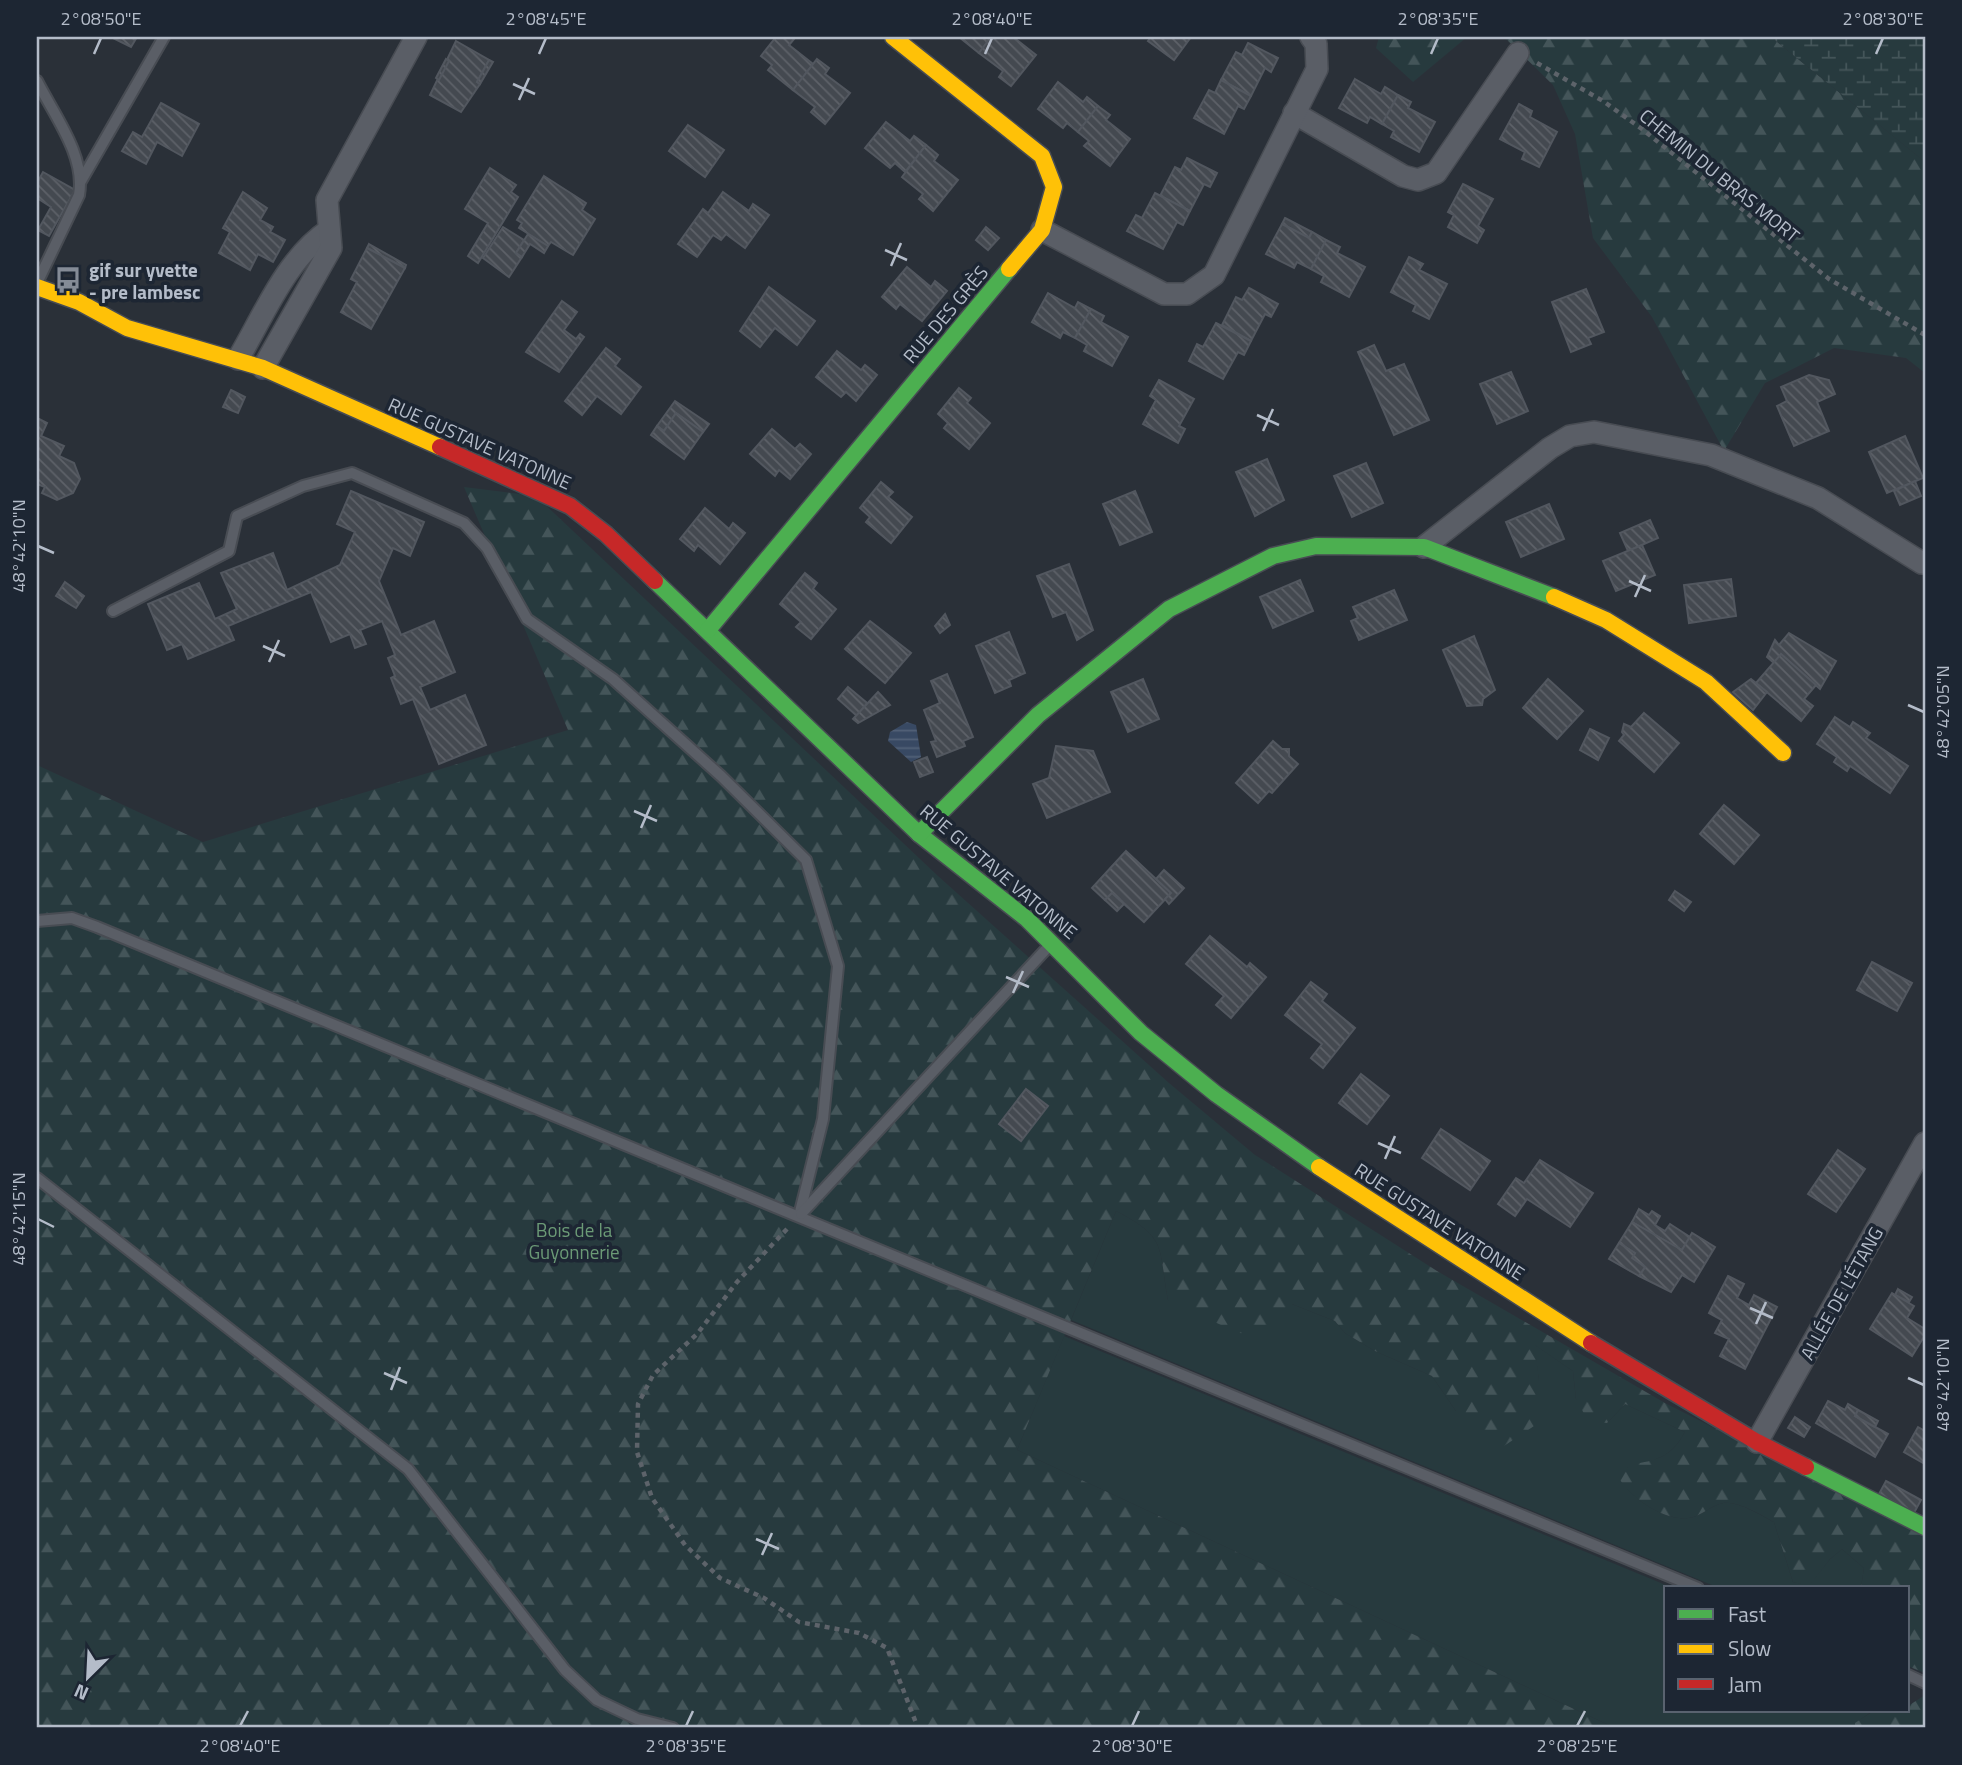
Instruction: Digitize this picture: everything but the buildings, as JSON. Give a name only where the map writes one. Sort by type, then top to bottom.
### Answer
[{"type":"street","points":[[263,369],[331,248],[327,200],[416,37]]},
{"type":"street","name":"RUE DES GRÈS","points":[[708,630],[1042,230],[1054,187],[1042,156],[893,37]]},
{"type":"street","points":[[1042,230],[1164,294],[1186,294],[1214,275],[1317,69],[1316,44],[1311,37]]},
{"type":"street","points":[[1294,113],[1403,176],[1418,180],[1436,173],[1518,53]]},
{"type":"street","points":[[238,359],[294,263],[314,241],[329,230]]},
{"type":"street","name":"RUE GUSTAVE VATONNE","points":[[37,285],[79,302],[127,328],[238,359],[263,369],[514,478],[570,506],[606,534],[919,834],[1027,919],[1142,1033],[1216,1094],[1349,1188],[1570,1331],[1757,1442],[1925,1527]]},
{"type":"street","points":[[1424,547],[1550,447],[1570,436],[1594,432],[1669,444],[1756,471],[1818,498],[1922,563]]},
{"type":"street","points":[[919,834],[1038,715],[1116,650],[1195,594],[1273,555],[1295,549],[1383,545],[1424,547],[1606,620],[1706,682],[1783,753]]},
{"type":"street","name":"ALLÉE DE L'ÉTANG","points":[[1757,1442],[1925,1143]]},
{"type":"lane","points":[[81,181],[164,37]]},
{"type":"lane","points":[[37,81],[79,164],[81,181],[79,195],[37,285]]},
{"type":"lane","points":[[113,611],[229,551],[237,516],[303,485],[352,473],[464,523],[487,548],[527,619],[613,679],[721,776],[806,860],[838,967],[823,1119],[799,1216]]},
{"type":"lane","points":[[37,921],[72,918],[97,927],[1693,1586]]},
{"type":"lane","points":[[799,1216],[1052,942]]},
{"type":"lane","points":[[37,1178],[408,1469],[565,1670],[597,1700],[637,1719],[673,1728]]},
{"type":"path","name":"CHEMIN DU BRAS MORT","points":[[1518,53],[1603,101],[1642,129],[1829,279],[1925,335]]},
{"type":"path","points":[[799,1216],[737,1282],[697,1334],[653,1375],[638,1404],[637,1452],[652,1498],[685,1545],[720,1578],[764,1598],[799,1622],[859,1633],[887,1648],[918,1728]]},
{"type":"green space","points":[[1379,37],[1467,37],[1413,82],[1376,48]]},
{"type":"green space","points":[[1504,37],[1771,37],[1925,162],[1925,373],[1906,358],[1834,348],[1765,383],[1724,451],[1652,317],[1593,238],[1575,134],[1553,85]]},
{"type":"green space","points":[[1771,37],[1925,37],[1925,162]]},
{"type":"green space","name":"Bois de la Guyonnerie","points":[[464,487],[536,496],[938,876],[1169,1083],[1255,1155],[1437,1271],[1665,1403],[1925,1535],[1925,1673],[1910,1667],[1910,1586],[1861,1586],[1864,1568],[1842,1549],[1830,1559],[1809,1586],[1793,1582],[1774,1522],[1750,1509],[1723,1503],[1697,1516],[1679,1518],[1650,1507],[1620,1480],[1629,1465],[1669,1453],[1685,1432],[1625,1404],[1607,1423],[1588,1421],[1576,1399],[1573,1371],[1535,1345],[1539,1381],[1534,1426],[1504,1446],[1456,1411],[1432,1376],[1375,1351],[1345,1333],[1335,1321],[1292,1304],[1270,1334],[1238,1333],[1168,1300],[1161,1256],[1153,1237],[1133,1220],[1116,1211],[1017,1450],[1615,1728],[37,1728],[37,765],[203,842],[568,730]]},
{"type":"green space","points":[[1116,1211],[1133,1220],[1153,1237],[1161,1256],[1168,1300],[1292,1304],[1335,1321],[1345,1333],[1375,1351],[1432,1376],[1456,1411],[1539,1381],[1534,1344],[1573,1371],[1576,1399],[1607,1423],[1625,1404],[1685,1432],[1669,1453],[1629,1466],[1621,1480],[1641,1501],[1659,1512],[1679,1518],[1693,1517],[1723,1503],[1742,1506],[1774,1522],[1793,1582],[1809,1585],[1842,1549],[1864,1568],[1861,1586],[1714,1586],[1071,1320]]},
{"type":"green space","points":[[1064,1336],[1668,1586],[1664,1586],[1664,1712],[1871,1712],[1856,1723],[1855,1728],[1615,1728],[1017,1450]]},
{"type":"green space","points":[[1925,1695],[1925,1728],[1855,1728],[1855,1723],[1872,1712],[1910,1712],[1910,1705]]},
{"type":"water","points":[[907,722],[916,725],[921,757],[911,762],[888,741],[890,732]]},
{"type":"traffic: fast","points":[[708,630],[1009,269]]},
{"type":"traffic: fast","points":[[919,834],[1038,715],[1169,609],[1273,556],[1316,546],[1424,547],[1554,597]]},
{"type":"traffic: fast","points":[[655,581],[919,834],[1027,919],[1141,1033],[1216,1094],[1319,1167]]},
{"type":"traffic: fast","points":[[1806,1467],[1925,1527]]},
{"type":"traffic: slow","points":[[893,37],[1042,156],[1054,187],[1042,230],[1009,269]]},
{"type":"traffic: slow","points":[[37,287],[79,302],[127,328],[263,368],[440,447]]},
{"type":"traffic: slow","points":[[1554,597],[1606,620],[1706,682],[1783,753]]},
{"type":"traffic: slow","points":[[1319,1167],[1591,1343]]},
{"type":"traffic: jam","points":[[440,447],[570,506],[606,534],[655,581]]},
{"type":"traffic: jam","points":[[1591,1343],[1757,1442],[1806,1467]]},
{"type":"place","name":"gif sur yvette - pre lambesc","points":[[68,280]]}]
